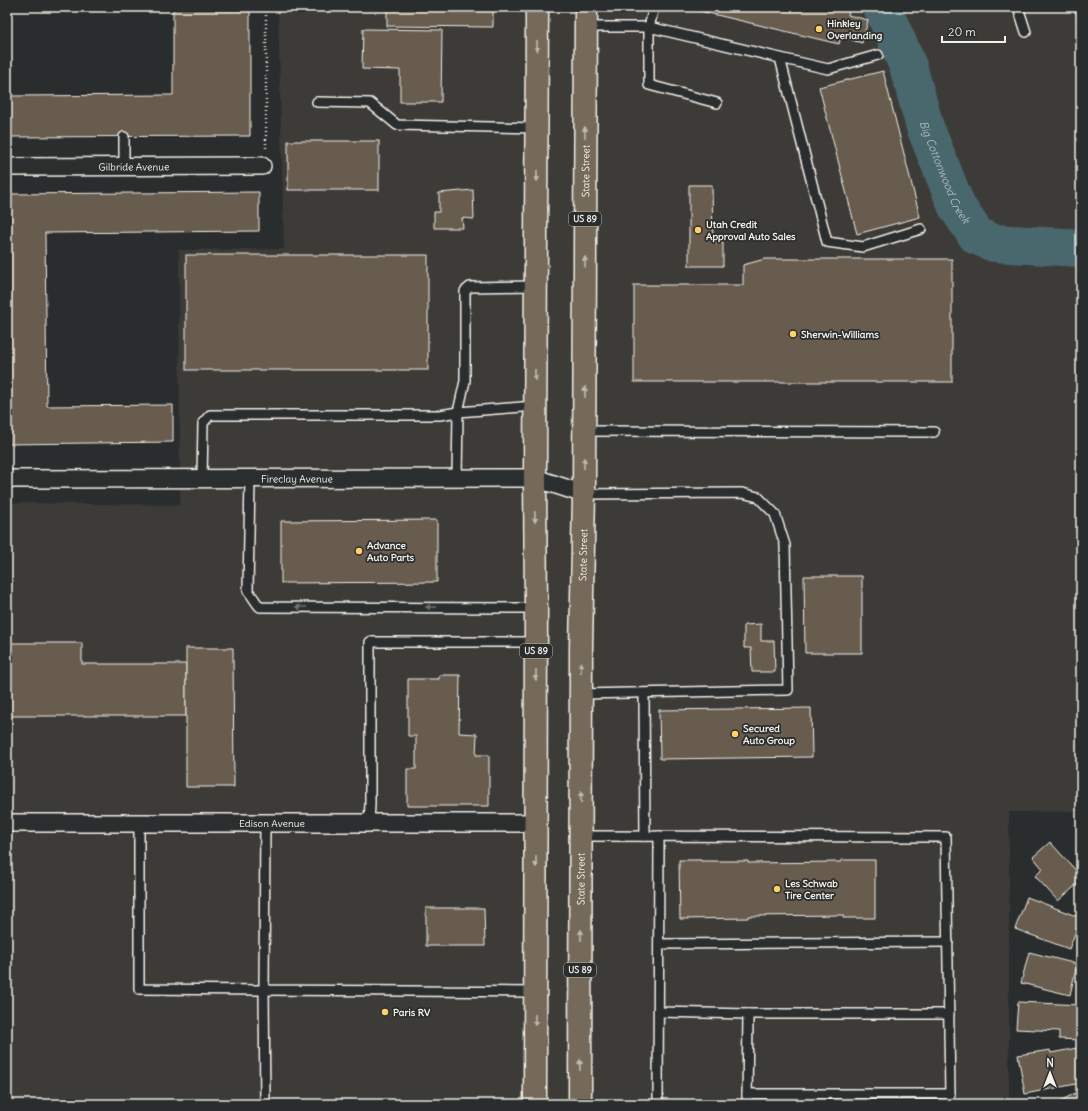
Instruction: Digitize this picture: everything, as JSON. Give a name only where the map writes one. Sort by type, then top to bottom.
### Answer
[{"type":"main road","name":"US 89","points":[[535,1104],[535,406],[537,7]]},
{"type":"main road","name":"State Street","points":[[580,1104],[581,694],[584,494],[586,17]]},
{"type":"street","name":"Gilbride Avenue","points":[[7,167],[262,166]]},
{"type":"street","name":"Fireclay Avenue","points":[[7,479],[535,478],[584,494]]},
{"type":"street","name":"Edison Avenue","points":[[7,823],[536,823]]},
{"type":"lane","points":[[654,7],[649,27],[649,85],[717,103]]},
{"type":"lane","points":[[1018,7],[1026,32]]},
{"type":"lane","points":[[586,17],[649,27],[828,69],[878,55]]},
{"type":"lane","points":[[780,58],[827,242],[863,247],[922,229]]},
{"type":"lane","points":[[317,102],[370,103],[397,125],[537,128]]},
{"type":"lane","points":[[124,137],[124,166]]},
{"type":"lane","points":[[457,478],[458,412],[465,381],[465,292],[470,287],[536,286]]},
{"type":"lane","points":[[202,479],[203,423],[210,415],[440,415],[458,412],[535,406]]},
{"type":"lane","points":[[584,431],[934,432]]},
{"type":"lane","points":[[250,478],[248,591],[254,597],[256,603],[260,606],[536,608]]},
{"type":"lane","points":[[581,694],[644,694],[788,690],[785,545],[775,514],[758,497],[742,493],[584,494]]},
{"type":"lane","points":[[369,823],[370,642],[536,642]]},
{"type":"lane","points":[[644,694],[645,836]]},
{"type":"lane","points":[[139,823],[139,989],[535,992]]},
{"type":"lane","points":[[265,823],[265,1104]]},
{"type":"lane","points":[[581,836],[946,837],[950,1094],[747,1094]]},
{"type":"lane","points":[[658,1104],[659,836]]},
{"type":"lane","points":[[659,944],[948,942]]},
{"type":"lane","points":[[659,1012],[748,1014],[949,1014]]},
{"type":"lane","points":[[747,1104],[748,1014]]},
{"type":"path","points":[[262,166],[266,145],[266,7]]},
{"type":"shaded area","points":[[278,7],[1081,7],[1081,811],[1009,812],[1009,1104],[7,1104],[7,503],[180,505],[179,250],[284,249]]},
{"type":"building","points":[[173,7],[250,7],[250,136],[7,137],[7,96],[173,95]]},
{"type":"building","points":[[387,7],[493,7],[493,27],[387,26]]},
{"type":"building","name":"Hinkley Overlanding","points":[[683,7],[850,7],[848,15],[868,20],[862,43],[841,37],[839,44]]},
{"type":"building","points":[[1077,7],[1081,7],[1081,20],[1077,20]]},
{"type":"building","points":[[363,29],[442,30],[441,102],[400,102],[400,70],[362,69]]},
{"type":"building","points":[[1079,49],[1081,49],[1081,88],[1079,88]]},
{"type":"building","points":[[883,71],[920,217],[857,234],[819,87]]},
{"type":"building","points":[[288,141],[379,141],[379,190],[288,190]]},
{"type":"building","points":[[689,185],[712,185],[713,242],[723,242],[723,266],[689,266]]},
{"type":"building","points":[[473,190],[474,219],[462,218],[463,228],[434,228],[434,212],[439,212],[439,193]]},
{"type":"building","points":[[259,192],[259,231],[45,233],[47,406],[173,405],[173,442],[7,444],[7,194]]},
{"type":"building","points":[[186,255],[428,255],[428,370],[186,370]]},
{"type":"building","name":"Sherwin-Williams","points":[[765,259],[952,259],[952,382],[634,382],[634,285],[743,285],[743,265]]},
{"type":"building","name":"Advance Auto Parts","points":[[437,520],[437,582],[281,583],[281,521]]},
{"type":"building","points":[[804,576],[862,576],[862,653],[805,653]]},
{"type":"building","points":[[761,624],[761,641],[774,641],[775,672],[752,672],[751,648],[744,648],[744,625]]},
{"type":"building","points":[[7,643],[82,643],[82,664],[186,664],[186,716],[7,716]]},
{"type":"building","points":[[186,648],[233,648],[234,787],[186,787]]},
{"type":"building","points":[[439,675],[460,675],[459,733],[477,734],[476,755],[489,755],[489,806],[407,806],[407,769],[416,769],[416,736],[408,736],[408,679],[439,679]]},
{"type":"building","name":"Secured Auto Group","points":[[811,708],[812,757],[660,759],[659,710]]},
{"type":"building","points":[[1050,842],[1081,876],[1081,881],[1058,901],[1035,876],[1043,869],[1033,857]]},
{"type":"building","name":"Les Schwab Tire Center","points":[[679,860],[748,861],[748,863],[875,860],[875,918],[843,918],[843,915],[748,916],[748,918],[680,919]]},
{"type":"building","points":[[1027,897],[1081,918],[1069,949],[1015,929]]},
{"type":"building","points":[[426,908],[484,908],[485,946],[426,946]]},
{"type":"building","points":[[1029,952],[1077,964],[1070,995],[1021,983]]},
{"type":"building","points":[[1018,1002],[1081,1005],[1081,1040],[1059,1039],[1059,1031],[1016,1029]]},
{"type":"building","points":[[1077,1048],[1081,1072],[1081,1083],[1025,1094],[1018,1055],[1050,1050],[1051,1053]]},
{"type":"building","points":[[1081,1090],[1081,1104],[1055,1104]]},
{"type":"waterway","name":"Big Cottonwood Creek","points":[[882,7],[908,66],[925,127],[957,207],[977,236],[994,243],[1081,248]]},
{"type":"place","name":"Hinkley Overlanding","points":[[819,29]]},
{"type":"place","name":"Utah Credit Approval Auto Sales","points":[[698,230]]},
{"type":"place","name":"Sherwin-Williams","points":[[793,334]]},
{"type":"place","name":"Advance Auto Parts","points":[[359,551]]},
{"type":"place","name":"Secured Auto Group","points":[[735,734]]},
{"type":"place","name":"Les Schwab Tire Center","points":[[777,889]]},
{"type":"place","name":"Paris RV","points":[[385,1012]]}]
